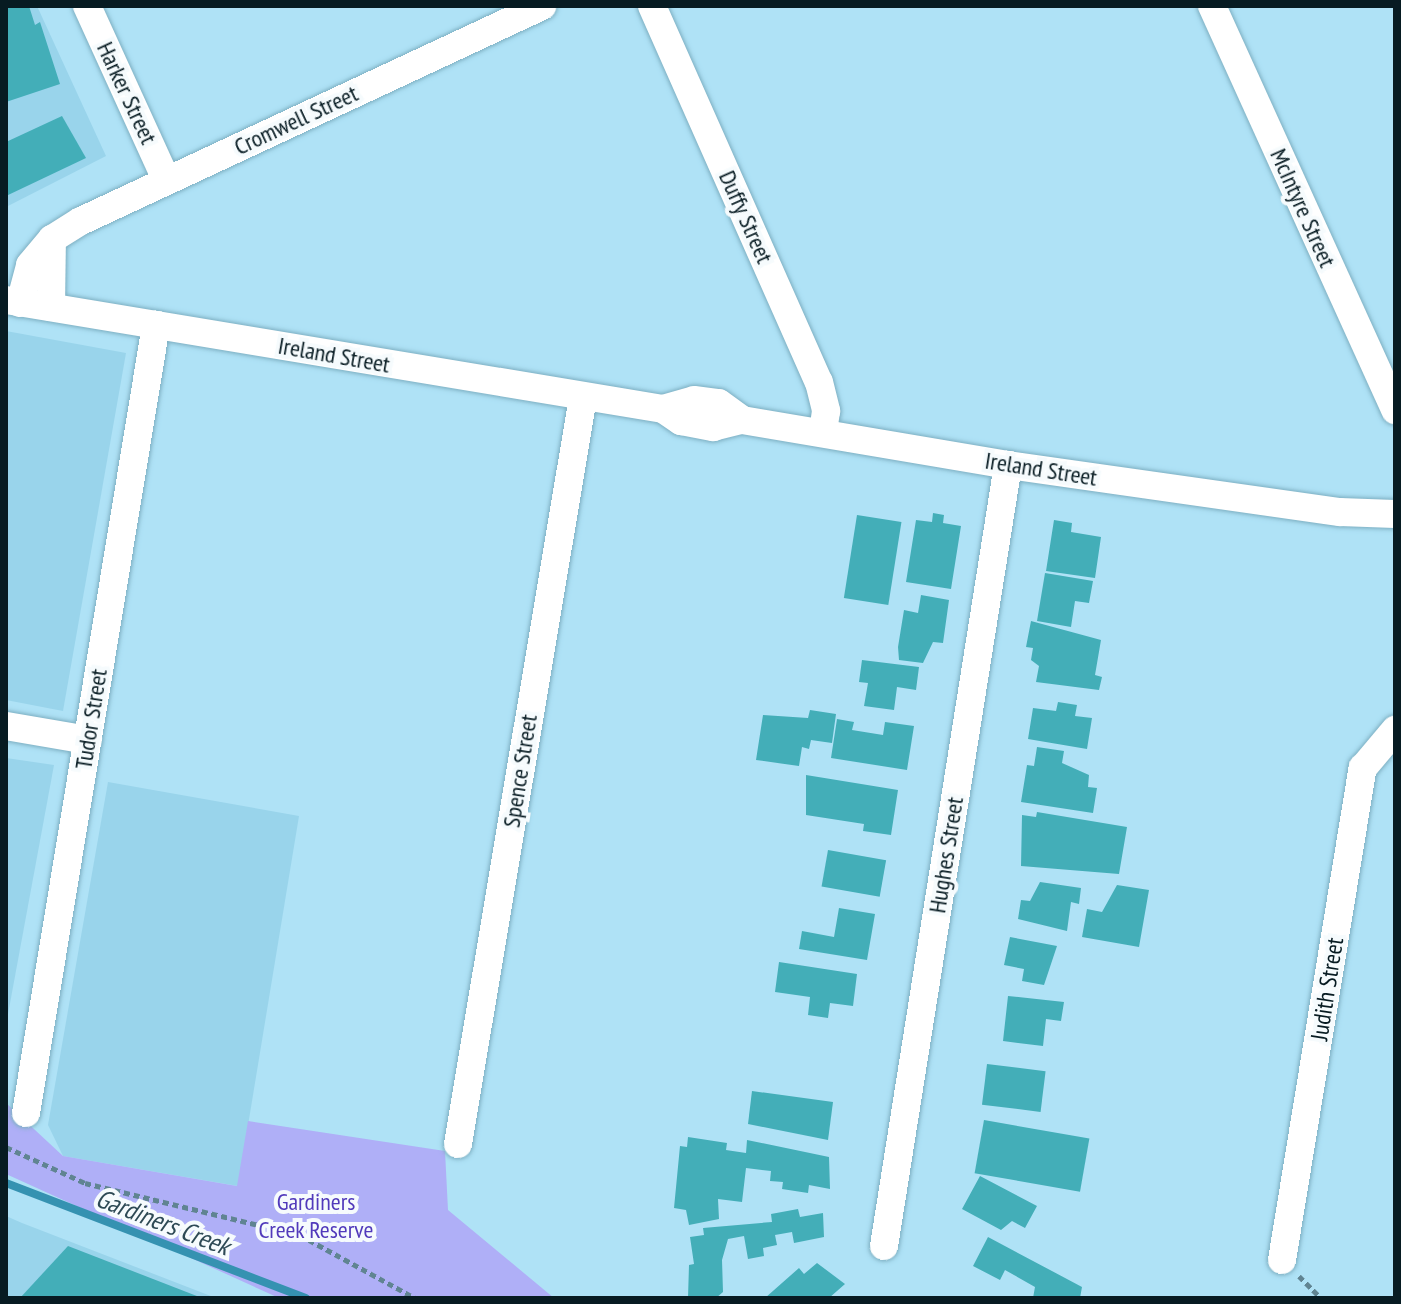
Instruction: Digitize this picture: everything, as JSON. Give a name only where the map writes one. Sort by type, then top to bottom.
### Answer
[{"type":"street","name":"Harker Street","points":[[87,6],[166,179]]},
{"type":"street","name":"Cromwell Street","points":[[13,302],[30,265],[52,239],[166,179],[542,6]]},
{"type":"street","name":"Duffy Street","points":[[652,6],[819,382],[826,411],[823,432]]},
{"type":"street","name":"McIntyre Street","points":[[1212,6],[1395,410]]},
{"type":"street","points":[[51,307],[52,239]]},
{"type":"street","name":"Ireland Street","points":[[13,302],[663,409],[681,421],[713,427],[742,420],[1008,465],[1340,512],[1391,514]]},
{"type":"street","name":"Tudor Street","points":[[26,1113],[156,325]]},
{"type":"street","name":"Spence Street","points":[[458,1144],[583,397]]},
{"type":"street","name":"Hughes Street","points":[[884,1246],[1008,465]]},
{"type":"street","points":[[6,726],[88,740]]},
{"type":"street","name":"Judith Street","points":[[1282,1260],[1363,768],[1395,730]]},
{"type":"path","points":[[6,1147],[85,1183],[300,1235],[415,1298]]},
{"type":"shaded area","points":[[6,6],[37,6],[106,156],[6,207]]},
{"type":"shaded area","points":[[6,331],[126,353],[63,711],[6,700]]},
{"type":"shaded area","points":[[6,758],[54,765],[6,1025]]},
{"type":"shaded area","points":[[108,782],[299,816],[238,1186],[63,1156],[48,1125]]},
{"type":"shaded area","points":[[6,1216],[22,1223],[216,1298],[6,1298]]},
{"type":"green space","name":"Gardiners Creek Reserve","points":[[6,1103],[63,1156],[237,1186],[248,1121],[445,1151],[448,1210],[554,1298],[279,1298],[6,1174]]},
{"type":"building","points":[[6,6],[29,6],[35,25],[40,22],[60,84],[6,102]]},
{"type":"building","points":[[62,116],[86,158],[6,196],[6,142]]},
{"type":"building","points":[[933,513],[944,515],[943,523],[961,526],[951,589],[906,582],[916,520],[932,522]]},
{"type":"building","points":[[857,515],[901,522],[888,605],[844,598]]},
{"type":"building","points":[[1054,520],[1072,523],[1071,532],[1101,537],[1095,578],[1046,571]]},
{"type":"building","points":[[1045,573],[1093,581],[1089,603],[1075,601],[1071,627],[1037,621]]},
{"type":"building","points":[[921,595],[949,600],[943,643],[933,642],[923,663],[899,660],[904,610],[918,613]]},
{"type":"building","points":[[1031,621],[1101,640],[1095,675],[1102,677],[1099,690],[1036,682],[1039,666],[1031,660],[1033,648],[1026,647]]},
{"type":"building","points":[[862,660],[919,667],[916,690],[897,687],[894,710],[864,706],[868,683],[859,682]]},
{"type":"building","points":[[1058,702],[1077,705],[1075,716],[1092,718],[1087,749],[1028,739],[1033,708],[1056,711]]},
{"type":"building","points":[[810,710],[836,714],[832,743],[811,740],[809,749],[802,747],[799,766],[756,760],[763,715],[808,718]]},
{"type":"building","points":[[837,719],[854,722],[852,730],[883,735],[885,722],[914,726],[907,770],[831,758]]},
{"type":"building","points":[[1037,747],[1064,751],[1062,763],[1089,775],[1088,787],[1097,788],[1093,813],[1021,802],[1027,765],[1034,766]]},
{"type":"building","points":[[806,775],[898,790],[891,835],[863,831],[864,824],[806,815]]},
{"type":"building","points":[[1037,812],[1127,827],[1119,874],[1021,866],[1022,815],[1036,817]]},
{"type":"building","points":[[828,850],[886,860],[880,897],[822,886]]},
{"type":"building","points":[[1040,882],[1081,888],[1079,904],[1071,902],[1067,931],[1018,919],[1021,900],[1030,901]]},
{"type":"building","points":[[1117,885],[1149,890],[1139,947],[1082,937],[1087,909],[1102,912]]},
{"type":"building","points":[[839,908],[875,914],[867,960],[799,949],[802,931],[834,937]]},
{"type":"building","points":[[1010,937],[1057,946],[1044,985],[1022,981],[1024,969],[1004,965]]},
{"type":"building","points":[[779,962],[857,974],[853,1006],[830,1003],[828,1018],[808,1015],[810,997],[775,992]]},
{"type":"building","points":[[1008,996],[1064,1002],[1061,1021],[1046,1019],[1043,1046],[1003,1041]]},
{"type":"building","points":[[987,1064],[1046,1071],[1041,1112],[982,1105]]},
{"type":"building","points":[[752,1091],[833,1102],[828,1140],[748,1124]]},
{"type":"building","points":[[984,1120],[1089,1139],[1080,1192],[975,1173]]},
{"type":"building","points":[[688,1137],[727,1143],[726,1150],[746,1153],[747,1140],[829,1157],[830,1189],[809,1185],[808,1193],[782,1189],[783,1182],[770,1181],[771,1171],[746,1168],[742,1202],[718,1199],[719,1219],[689,1225],[686,1210],[674,1208],[680,1146],[687,1147]]},
{"type":"building","points":[[980,1176],[1037,1206],[1025,1228],[1012,1221],[1001,1230],[962,1209]]},
{"type":"building","points":[[798,1209],[800,1217],[823,1213],[824,1237],[794,1243],[792,1232],[775,1235],[777,1245],[763,1248],[764,1256],[748,1259],[744,1236],[728,1239],[722,1260],[723,1292],[716,1298],[688,1298],[689,1265],[694,1264],[690,1237],[704,1235],[703,1228],[772,1222],[771,1214]]},
{"type":"building","points":[[988,1237],[1082,1287],[1080,1298],[1033,1298],[1035,1287],[1005,1270],[1000,1280],[973,1266]]},
{"type":"building","points":[[68,1246],[202,1298],[20,1298]]},
{"type":"building","points":[[817,1263],[845,1284],[829,1298],[765,1298],[799,1268],[804,1274]]},
{"type":"waterway","name":"Gardiners Creek","points":[[6,1183],[306,1298]]}]
